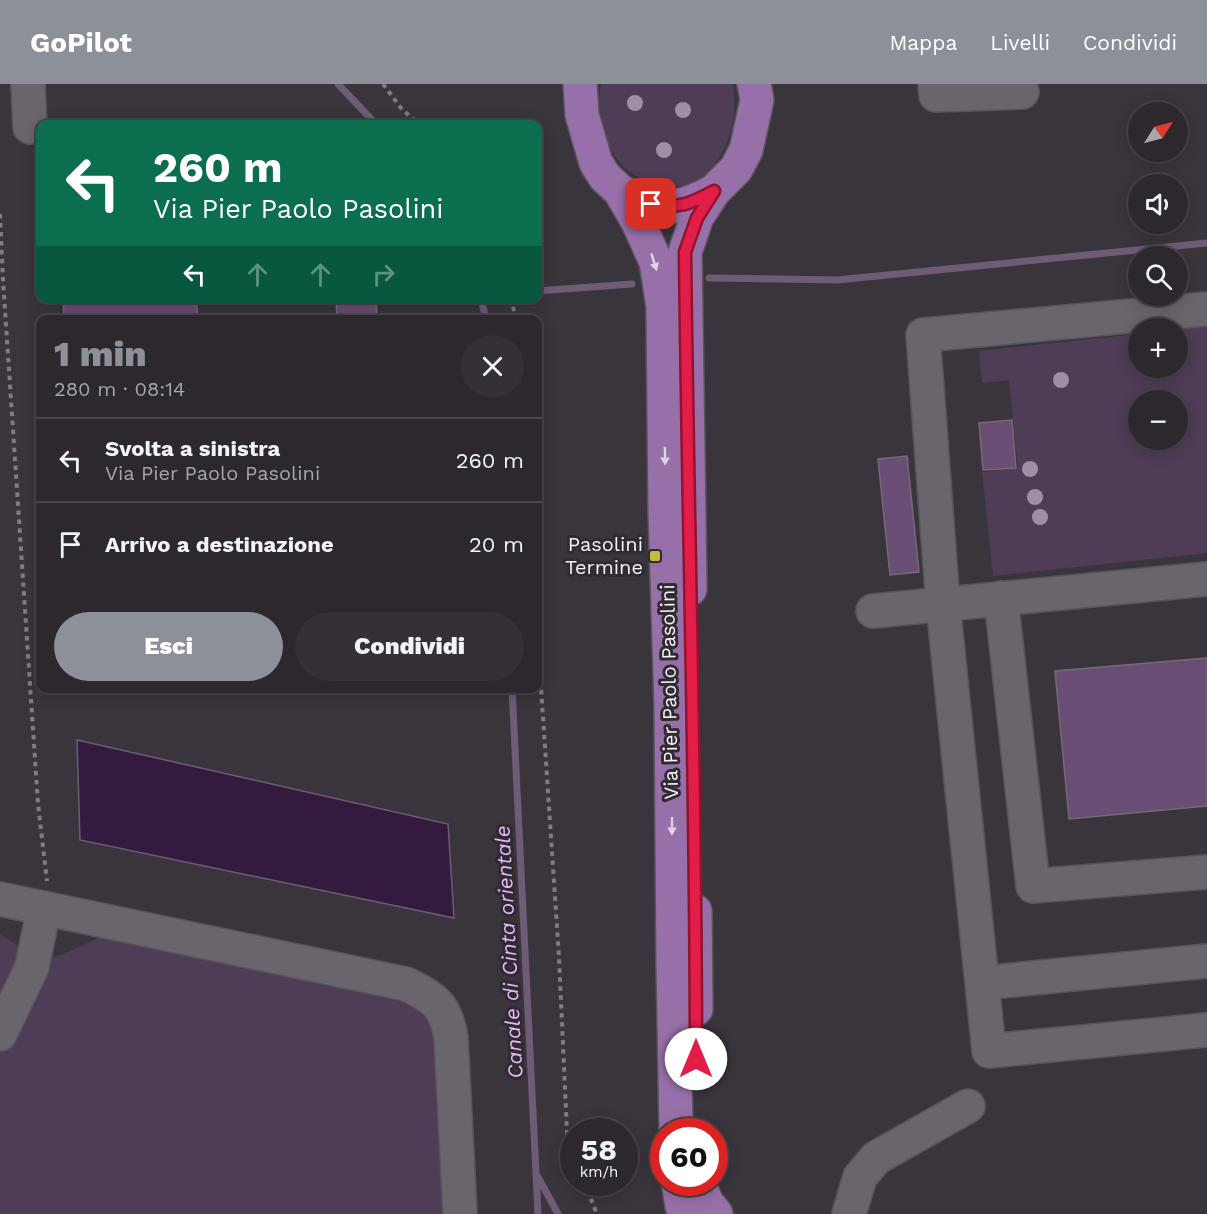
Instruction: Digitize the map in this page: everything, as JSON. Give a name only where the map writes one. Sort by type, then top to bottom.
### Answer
[{"type":"main road","name":"Via Pier Paolo Pasolini","points":[[696,1118],[693,718],[685,252],[697,218],[714,191],[736,170],[746,150],[758,89]]},
{"type":"main road","name":"Via Pier Paolo Pasolini","points":[[581,100],[596,163],[605,177],[620,191],[638,201],[665,207],[681,206],[714,191]]},
{"type":"main road","name":"Via Pier Paolo Pasolini","points":[[620,191],[638,222],[656,262],[663,307],[676,1118]]},
{"type":"main road","points":[[680,1196],[682,1206],[687,1214]]},
{"type":"main road","points":[[704,1196],[716,1214]]},
{"type":"street","points":[[28,84],[30,127]]},
{"type":"street","points":[[574,84],[581,100]]},
{"type":"street","points":[[935,84],[936,95],[1022,92]]},
{"type":"street","points":[[1207,309],[923,335],[943,604],[989,1051],[1207,1030]]},
{"type":"street","points":[[873,611],[1207,579]]},
{"type":"street","points":[[1001,598],[1033,886],[1207,872]]},
{"type":"street","points":[[0,899],[46,898],[406,984],[425,993],[438,1004],[446,1017],[451,1038],[460,1214]]},
{"type":"street","points":[[0,1034],[32,967],[46,898]]},
{"type":"street","points":[[982,983],[1207,961]]},
{"type":"street","points":[[849,1214],[860,1177],[876,1158],[968,1106]]},
{"type":"path","points":[[383,84],[401,108],[414,120]]},
{"type":"path","points":[[0,214],[46,898]]},
{"type":"path","points":[[541,693],[559,957],[566,1118]]},
{"type":"path","points":[[590,1196],[597,1214]]},
{"type":"shaded area","points":[[601,84],[733,84],[732,125],[726,145],[704,176],[687,184],[668,186],[646,181],[628,171],[611,150],[601,121],[599,106]]},
{"type":"shaded area","points":[[1207,326],[1207,553],[993,576],[982,472],[1018,468],[1009,380],[982,383],[979,351],[1128,335],[1128,378],[1188,378],[1188,329]]},
{"type":"shaded area","points":[[77,740],[448,824],[454,918],[80,840]]},
{"type":"shaded area","points":[[0,934],[29,951],[45,956],[61,955],[101,937],[405,998],[424,1018],[437,1042],[448,1214],[0,1214]]},
{"type":"building","points":[[63,303],[196,303],[198,315],[64,315]]},
{"type":"building","points":[[336,303],[376,303],[377,315],[337,315]]},
{"type":"building","points":[[1012,420],[1016,468],[983,470],[979,423]]},
{"type":"building","points":[[907,456],[919,572],[890,575],[878,459]]},
{"type":"building","points":[[1207,658],[1207,806],[1069,819],[1055,671]]},
{"type":"waterway","name":"Canale di Cinta orientale","points":[[338,84],[372,120]]},
{"type":"waterway","points":[[709,278],[837,280],[1207,243]]},
{"type":"waterway","points":[[542,291],[632,284]]},
{"type":"waterway","name":"Canale di Cinta orientale","points":[[482,303],[485,315]]},
{"type":"waterway","name":"Canale di Cinta orientale","points":[[512,693],[538,1214]]},
{"type":"waterway","points":[[538,1177],[558,1214]]},
{"type":"place","name":"Pasolini Termine","points":[[655,556]]},
{"type":"route","points":[[651,204],[665,207],[681,206],[714,191],[697,218],[685,252],[696,1059]]}]
